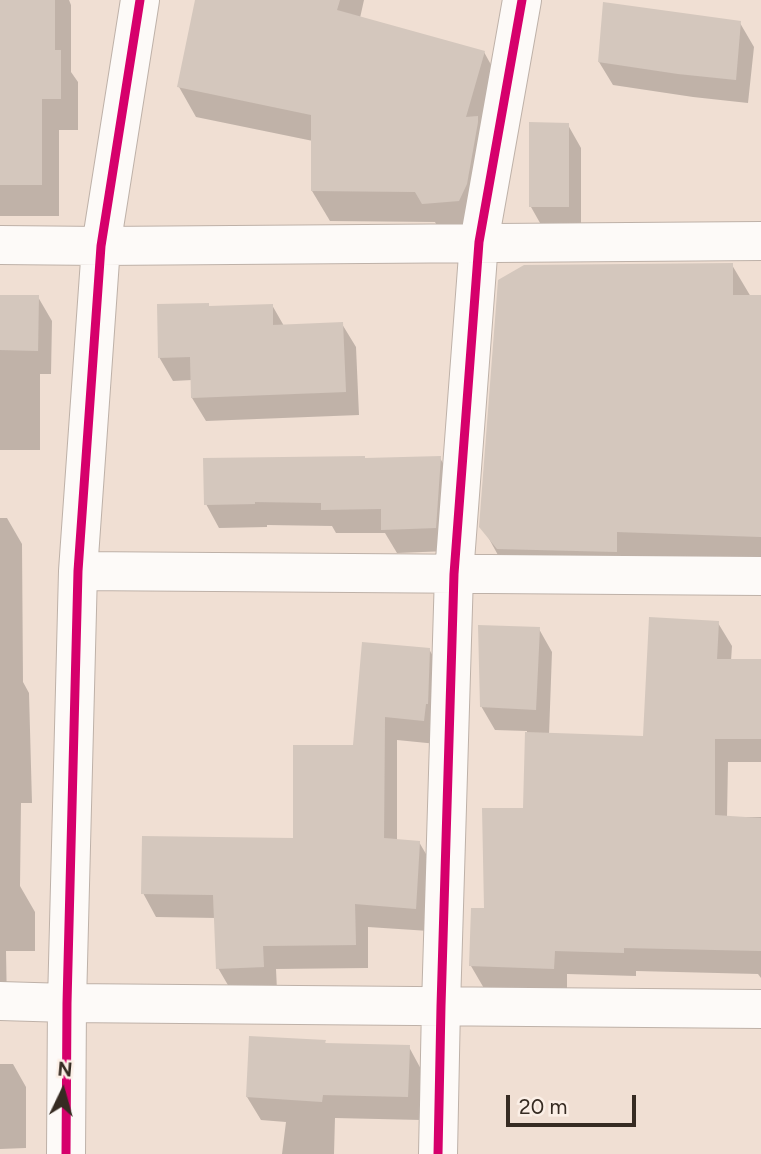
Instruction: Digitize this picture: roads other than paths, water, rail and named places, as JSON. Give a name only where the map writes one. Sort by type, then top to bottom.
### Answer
[{"type":"street","points":[[66,1154],[67,1003],[78,571],[101,246],[141,0]]},
{"type":"street","points":[[438,1154],[454,574],[479,242],[522,0]]},
{"type":"street","points":[[0,245],[761,241]]},
{"type":"street","points":[[78,571],[761,576]]},
{"type":"street","points":[[0,1001],[761,1009]]}]
